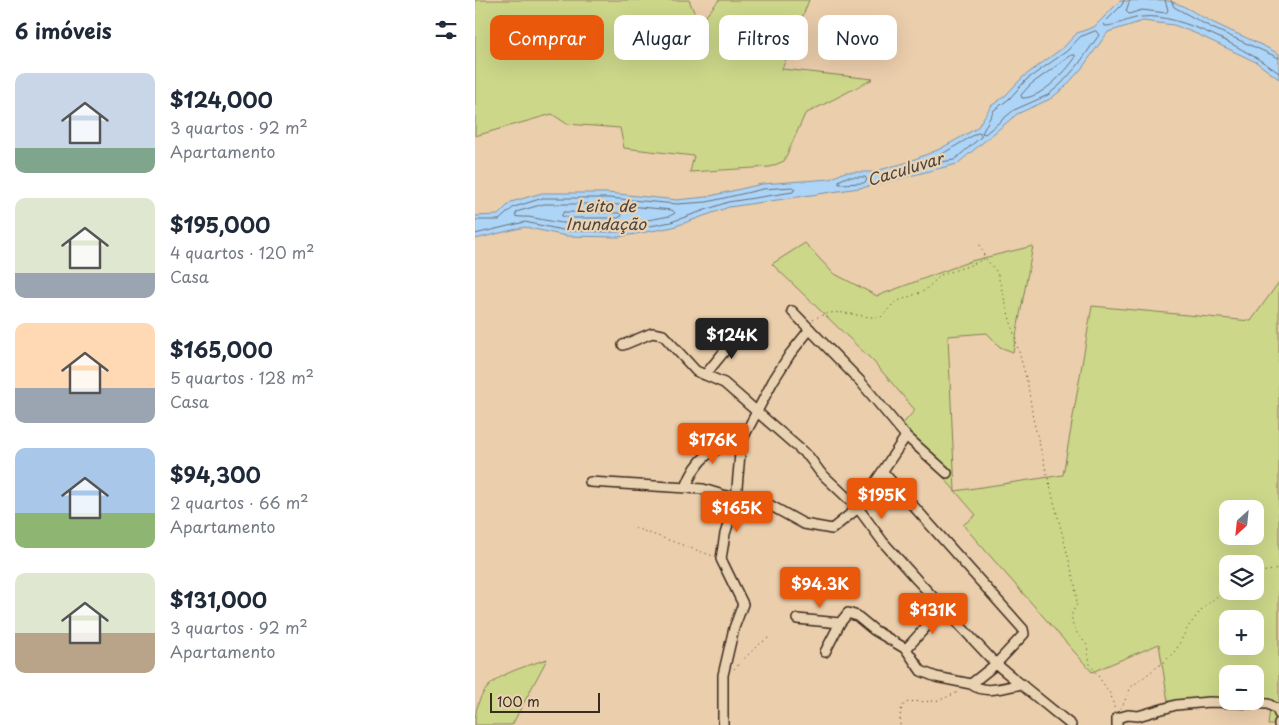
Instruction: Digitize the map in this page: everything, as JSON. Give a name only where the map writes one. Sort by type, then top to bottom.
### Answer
[{"type":"street","points":[[792,311],[860,381],[906,436],[947,473]]},
{"type":"street","points":[[723,725],[723,675],[743,604],[721,559],[725,534],[736,499],[741,442],[773,381],[809,328]]},
{"type":"street","points":[[705,375],[741,331]]},
{"type":"street","points":[[623,345],[652,333],[663,335],[696,371],[724,383],[757,414],[809,457],[820,472],[858,508],[883,542],[996,664],[1071,725]]},
{"type":"street","points":[[590,482],[703,489],[736,499],[766,503],[804,524],[832,530],[858,508],[906,436]]},
{"type":"street","points":[[686,488],[700,460],[725,445],[741,442]]},
{"type":"street","points":[[883,472],[1023,628],[1021,639],[996,664],[971,684]]},
{"type":"street","points":[[906,649],[944,607]]},
{"type":"street","points":[[825,652],[840,623],[848,613],[853,614],[874,630],[906,649],[921,671],[936,677],[971,684],[975,688],[993,690],[1022,684]]},
{"type":"street","points":[[797,619],[840,623]]},
{"type":"street","points":[[1117,722],[1128,715],[1138,716],[1176,705],[1209,702],[1268,704],[1277,709],[1279,714]]},
{"type":"path","points":[[979,245],[985,258],[997,272],[1028,386],[1033,418],[1075,584],[1077,604],[1073,612],[1072,622],[1077,633],[1087,645],[1090,664],[1111,695],[1117,722]]},
{"type":"path","points":[[809,328],[822,314],[833,311],[853,313],[871,318],[881,317],[895,302],[925,291],[941,275],[985,258]]},
{"type":"path","points":[[635,528],[721,559]]},
{"type":"path","points":[[1264,572],[1279,569]]},
{"type":"path","points":[[1117,722],[1131,688],[1176,650],[1188,627],[1202,608],[1219,594]]},
{"type":"path","points":[[723,675],[734,669],[768,638]]},
{"type":"path","points":[[900,725],[899,714],[903,704],[911,699],[933,701],[945,698],[971,684]]},
{"type":"green space","points":[[475,0],[689,0],[695,15],[614,15],[614,60],[709,60],[709,15],[706,15],[719,0],[809,0],[803,15],[719,15],[719,60],[786,60],[782,69],[873,79],[805,114],[784,161],[770,167],[690,172],[694,156],[624,148],[620,128],[567,124],[552,114],[475,136]]},
{"type":"green space","points":[[805,243],[833,273],[877,296],[971,261],[1033,246],[1013,352],[1000,347],[987,333],[948,336],[955,491],[900,427],[915,410],[873,361],[772,264]]},
{"type":"green space","points":[[1279,282],[1279,725],[1268,725],[1270,708],[1264,708],[1264,665],[1219,665],[1219,705],[1169,708],[1159,644],[1092,672],[963,525],[976,515],[955,491],[1063,475],[1092,306],[1251,321]]},
{"type":"green space","points":[[547,659],[512,725],[475,725],[481,697],[488,687],[508,673]]},
{"type":"water","name":"Leito de Inundação","points":[[1164,0],[1184,6],[1214,23],[1279,54],[1279,79],[1256,62],[1197,34],[1174,25],[1143,21],[1108,32],[1082,68],[1064,88],[1050,99],[1017,114],[957,164],[866,187],[729,207],[673,227],[619,237],[566,236],[525,227],[475,239],[475,216],[498,215],[511,202],[542,193],[608,193],[677,200],[706,197],[762,184],[830,179],[845,172],[872,172],[905,163],[940,149],[977,128],[991,106],[1005,96],[1023,77],[1064,47],[1077,33],[1094,27],[1120,1]]},
{"type":"water label","name":"Caculuvar","points":[[905,169]]}]
